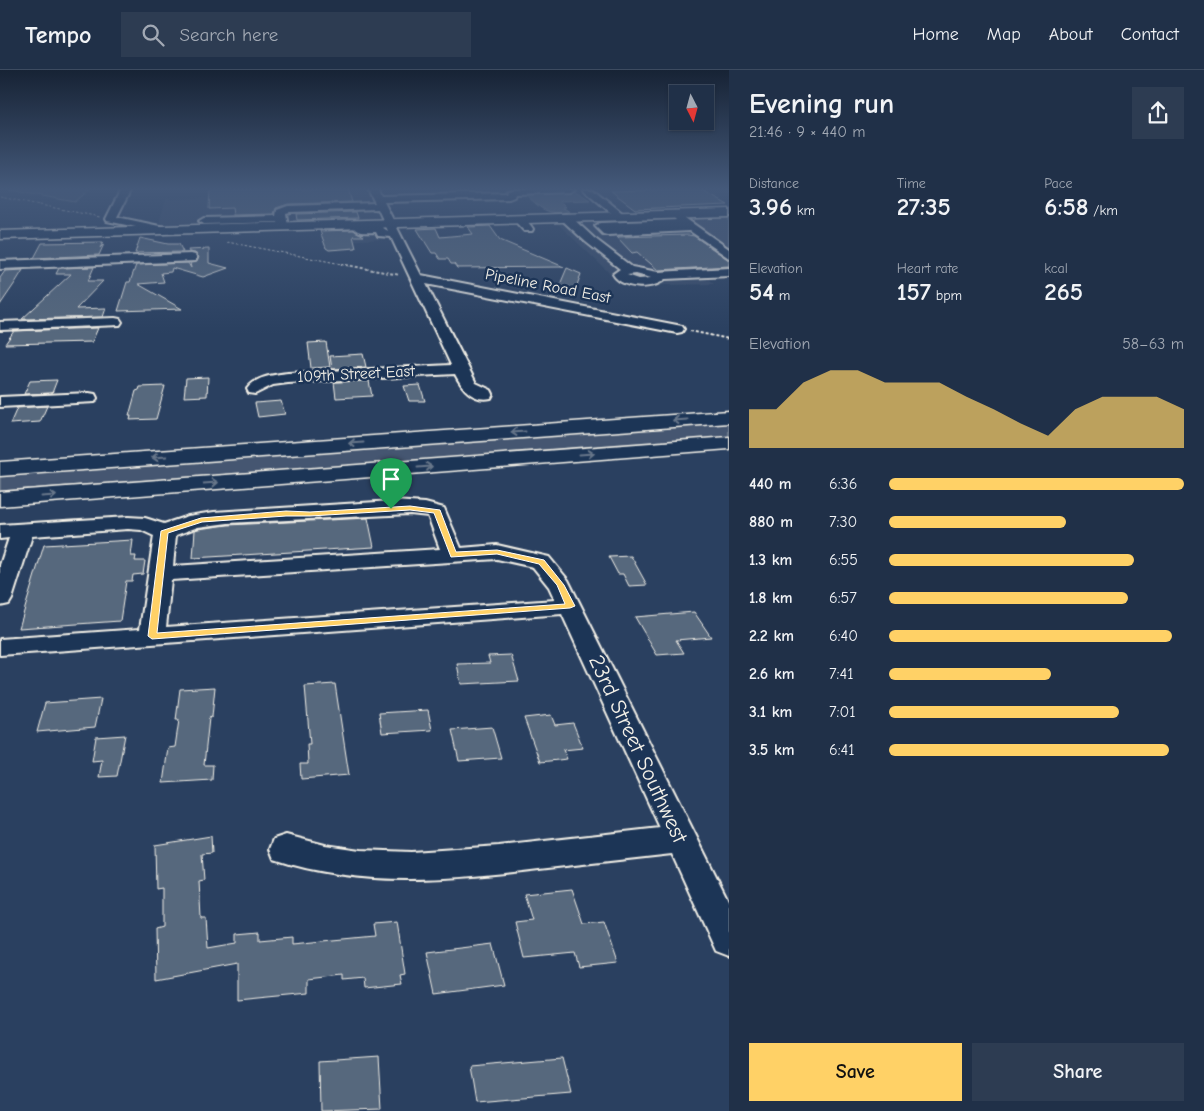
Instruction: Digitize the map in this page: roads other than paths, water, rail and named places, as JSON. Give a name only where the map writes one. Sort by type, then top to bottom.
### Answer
[{"type":"main road","points":[[0,469],[729,416]]},
{"type":"main road","points":[[0,499],[729,444]]},
{"type":"street","points":[[397,238],[469,386],[485,394]]},
{"type":"street","points":[[587,238],[630,271],[621,273],[620,276],[627,280],[645,283],[658,280],[658,276],[729,272]]},
{"type":"street","points":[[704,238],[729,254]]},
{"type":"street","points":[[0,265],[191,258]]},
{"type":"street","points":[[115,276],[117,261]]},
{"type":"street","points":[[410,266],[503,282]]},
{"type":"street","name":"Pipeline Road East","points":[[416,278],[677,329]]},
{"type":"street","points":[[0,326],[115,322]]},
{"type":"street","name":"109th Street East","points":[[255,389],[268,381],[282,378],[460,369]]},
{"type":"street","points":[[0,402],[89,398]]},
{"type":"street","points":[[0,532],[128,523],[145,524],[164,532],[201,520],[410,508],[437,512],[453,555],[160,574]]},
{"type":"street","points":[[0,599],[23,530]]},
{"type":"street","points":[[152,636],[164,532]]},
{"type":"street","name":"23rd Street Southwest","points":[[453,555],[497,552],[542,562],[560,585],[729,939]]},
{"type":"street","points":[[0,647],[570,606]]},
{"type":"street","points":[[286,849],[325,860],[360,864],[411,866],[499,860],[682,839]]}]
